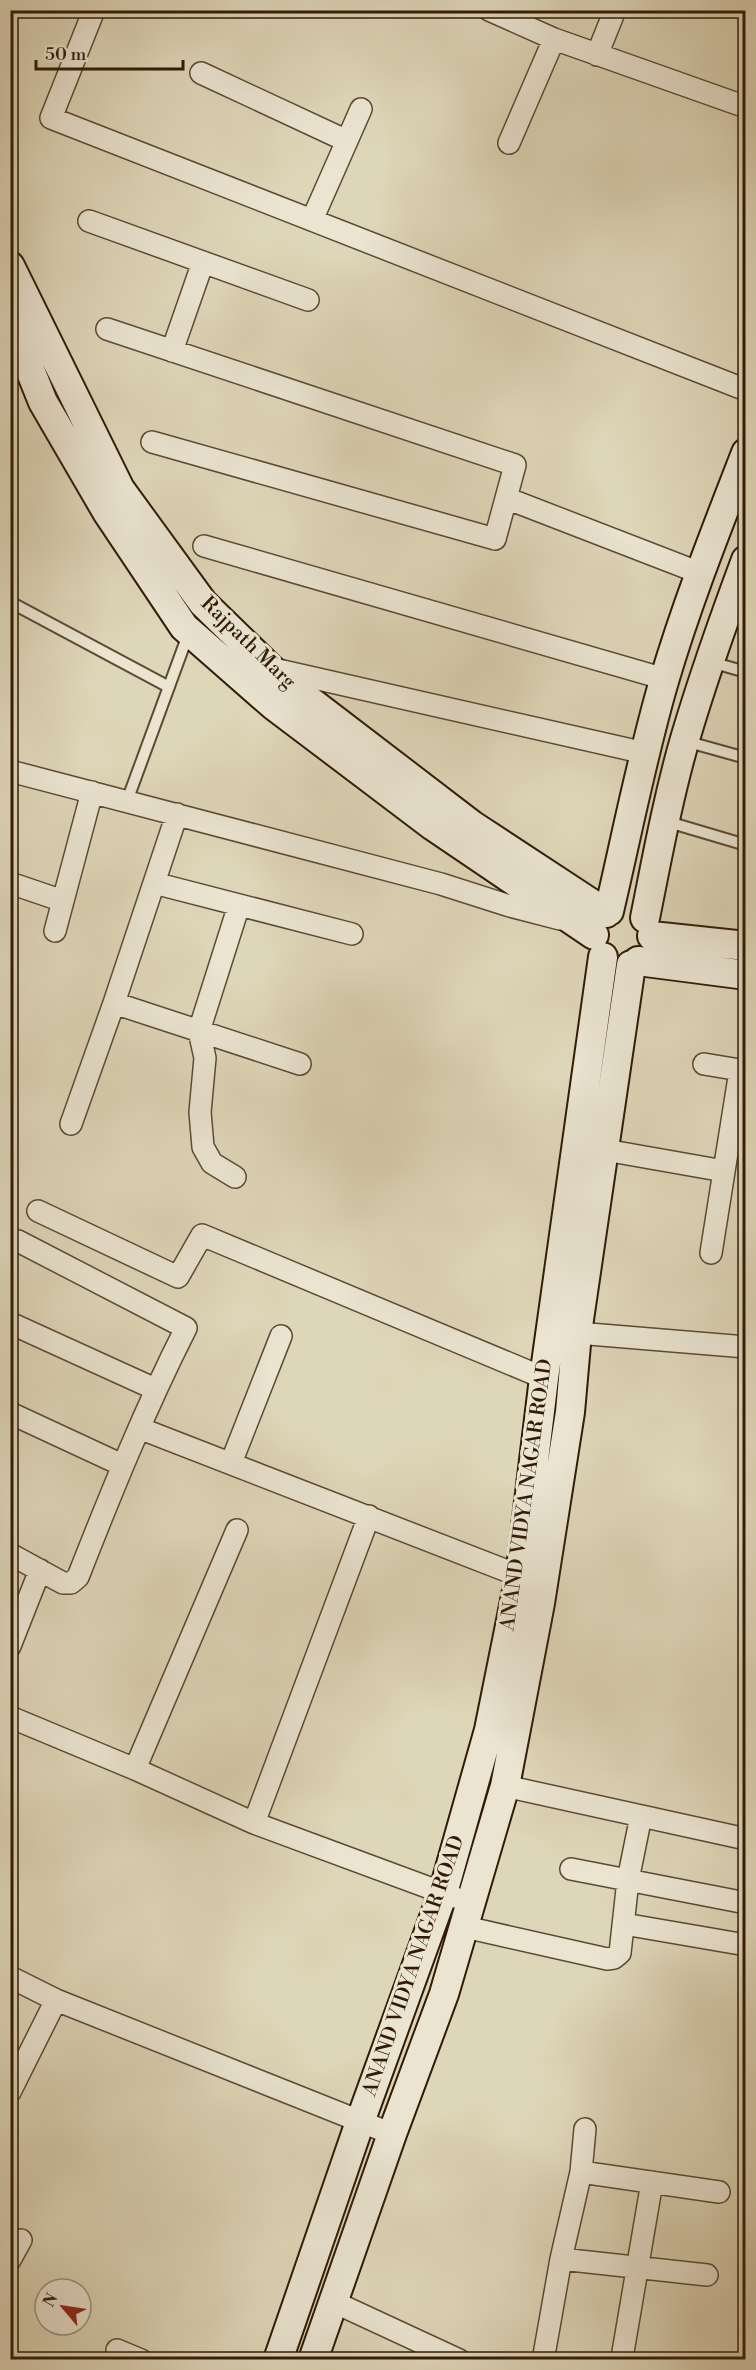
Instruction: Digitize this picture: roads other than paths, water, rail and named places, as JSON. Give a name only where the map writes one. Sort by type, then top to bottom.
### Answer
[{"type":"main road","name":"Rajpath Marg","points":[[10,266],[120,489],[203,603],[280,678],[472,825],[599,928]]},
{"type":"main road","name":"Rajpath Marg","points":[[10,320],[43,402],[106,512],[184,627],[273,705],[433,826],[599,928]]},
{"type":"main road","name":"ANAND VIDYA NAGAR ROAD","points":[[278,2360],[360,2122],[443,1893],[489,1730],[520,1576],[599,928],[665,679],[700,573],[746,453]]},
{"type":"main road","points":[[648,927],[665,821],[684,741],[708,662],[738,603],[746,560]]},
{"type":"main road","points":[[634,963],[645,956],[652,940],[648,927],[639,912],[627,907],[599,928],[615,965],[634,963],[746,975]]},
{"type":"main road","points":[[648,927],[746,946]]},
{"type":"main road","name":"ANAND VIDYA NAGAR ROAD","points":[[314,2360],[392,2134],[444,1994],[505,1786],[540,1603],[570,1412],[577,1333],[634,963]]},
{"type":"street","points":[[94,10],[51,118],[746,390]]},
{"type":"street","points":[[489,10],[554,39],[746,107]]},
{"type":"street","points":[[597,55],[615,10]]},
{"type":"street","points":[[509,143],[554,39]]},
{"type":"street","points":[[201,73],[347,141]]},
{"type":"street","points":[[312,220],[361,109]]},
{"type":"street","points":[[89,221],[308,300]]},
{"type":"street","points":[[172,351],[203,262]]},
{"type":"street","points":[[107,329],[515,465],[495,539],[152,442]]},
{"type":"street","points":[[506,498],[700,573]]},
{"type":"street","points":[[204,546],[665,679]]},
{"type":"street","points":[[270,669],[645,753]]},
{"type":"street","points":[[10,771],[441,884],[510,906],[599,928]]},
{"type":"street","points":[[55,931],[92,792]]},
{"type":"street","points":[[71,1124],[177,814]]},
{"type":"street","points":[[10,883],[63,901]]},
{"type":"street","points":[[154,883],[352,934]]},
{"type":"street","points":[[235,1176],[212,1163],[203,1147],[200,1112],[205,1058],[199,1030],[238,905]]},
{"type":"street","points":[[114,1003],[300,1064]]},
{"type":"street","points":[[704,1064],[743,1071],[711,1253]]},
{"type":"street","points":[[605,1150],[724,1171]]},
{"type":"street","points":[[38,1211],[178,1277],[202,1234],[544,1378]]},
{"type":"street","points":[[10,1554],[63,1583],[71,1583],[78,1577],[122,1465],[155,1389],[186,1328],[18,1241]]},
{"type":"street","points":[[10,1323],[155,1389]]},
{"type":"street","points":[[577,1333],[746,1347]]},
{"type":"street","points":[[231,1463],[281,1336]]},
{"type":"street","points":[[10,1413],[122,1465]]},
{"type":"street","points":[[140,1428],[520,1576]]},
{"type":"street","points":[[254,1823],[369,1516]]},
{"type":"street","points":[[135,1769],[237,1530]]},
{"type":"street","points":[[10,1646],[40,1570]]},
{"type":"street","points":[[10,1717],[135,1769],[254,1823],[443,1893],[468,1915],[607,1959],[615,1958],[620,1953],[628,1880],[641,1816]]},
{"type":"street","points":[[505,1786],[746,1839]]},
{"type":"street","points":[[571,1869],[746,1903]]},
{"type":"street","points":[[624,1924],[746,1946]]},
{"type":"street","points":[[10,1977],[56,2000],[392,2134]]},
{"type":"street","points":[[10,2092],[56,2000]]},
{"type":"street","points":[[542,2360],[561,2259],[581,2172],[585,2129]]},
{"type":"street","points":[[581,2172],[719,2192]]},
{"type":"street","points":[[623,2352],[652,2182]]},
{"type":"street","points":[[10,2260],[21,2240]]},
{"type":"street","points":[[561,2259],[707,2275]]},
{"type":"street","points":[[334,2302],[459,2360]]},
{"type":"street","points":[[117,2350],[141,2360]]},
{"type":"lane","points":[[10,602],[169,687]]},
{"type":"lane","points":[[127,801],[189,632]]},
{"type":"lane","points":[[708,662],[746,672]]},
{"type":"lane","points":[[684,741],[746,758]]},
{"type":"lane","points":[[665,821],[746,845]]}]
